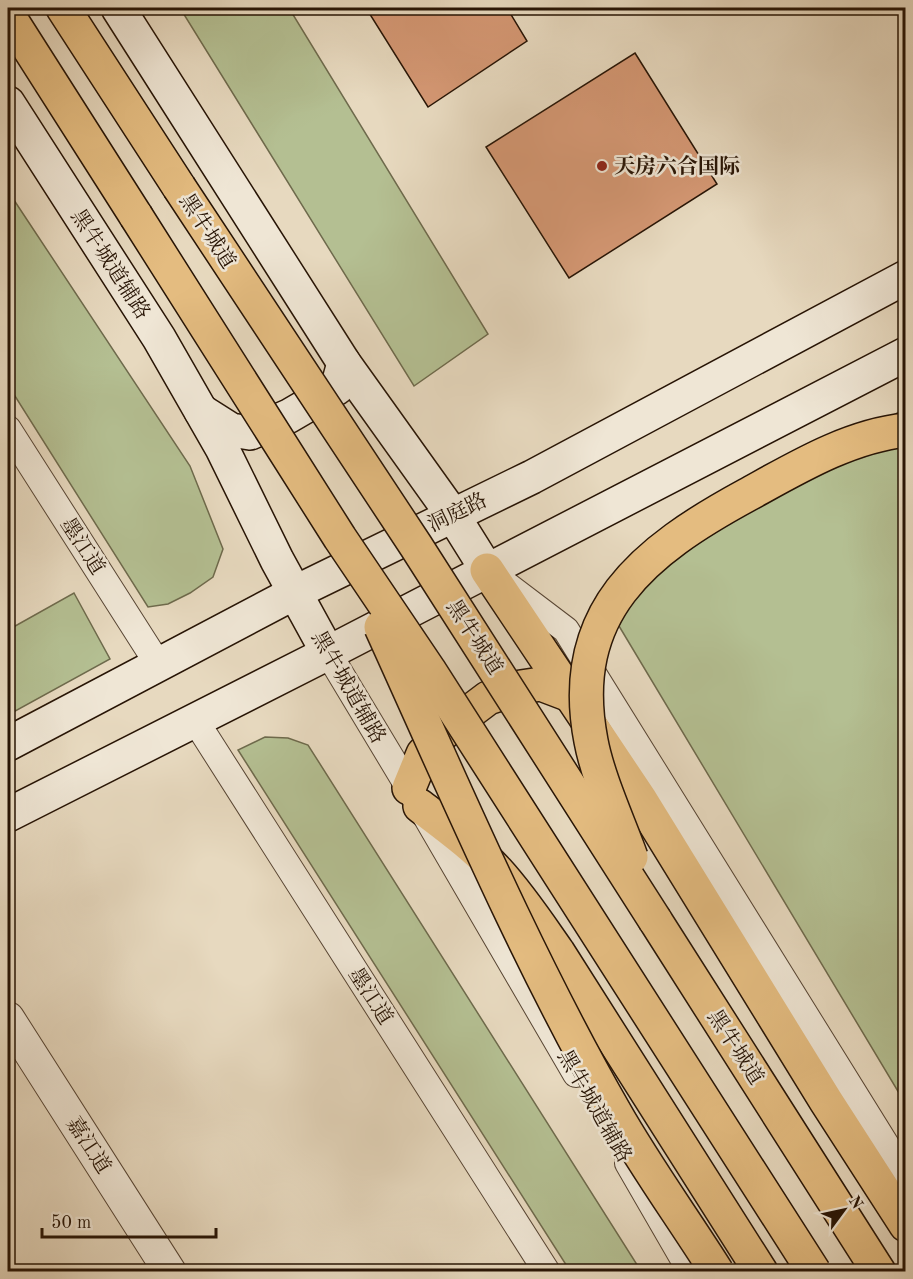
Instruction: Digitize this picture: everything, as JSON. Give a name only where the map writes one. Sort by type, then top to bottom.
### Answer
[{"type":"highway","name":"黑牛城道","points":[[63,8],[416,546],[879,1272]]},
{"type":"highway","points":[[8,15],[340,538],[429,670],[814,1272]]},
{"type":"highway","points":[[656,920],[591,743],[585,690],[591,648],[606,614],[635,574],[654,556],[715,513],[817,458],[888,432],[906,430]]},
{"type":"highway","points":[[340,538],[495,879],[555,1001],[614,1112],[717,1272]]},
{"type":"highway","points":[[488,570],[640,799],[826,1101],[906,1225]]},
{"type":"highway","points":[[570,695],[541,684],[521,687],[488,698],[447,729],[423,754],[414,797],[470,845],[497,871],[522,901],[558,952],[761,1272]]},
{"type":"main road","points":[[118,8],[344,363],[452,514],[488,570]]},
{"type":"main road","name":"黑牛城道辅路","points":[[8,103],[159,338],[222,448],[328,653]]},
{"type":"main road","name":"洞庭路","points":[[8,744],[296,592],[532,477],[906,277]]},
{"type":"main road","points":[[8,815],[897,362]]},
{"type":"main road","points":[[201,411],[231,430],[250,433],[289,416],[337,388],[344,363]]},
{"type":"street","name":"墨江道","points":[[8,429],[158,664]]},
{"type":"street","points":[[488,570],[566,630],[906,1177]]},
{"type":"street","name":"黑牛城道辅路","points":[[328,653],[691,1272]]},
{"type":"street","name":"墨江道","points":[[195,720],[547,1272]]},
{"type":"street","name":"嘉江道","points":[[8,1018],[170,1272]]},
{"type":"green space","points":[[180,8],[289,8],[488,334],[414,386]]},
{"type":"green space","points":[[8,191],[190,466],[223,549],[213,577],[190,593],[168,604],[148,607],[8,385]]},
{"type":"green space","points":[[905,408],[905,1103],[619,626],[622,611],[676,556]]},
{"type":"green space","points":[[74,593],[110,659],[8,715],[8,630]]},
{"type":"green space","points":[[265,737],[288,738],[308,745],[641,1271],[570,1271],[238,750]]},
{"type":"building","points":[[366,8],[507,8],[527,41],[428,107]]},
{"type":"building","name":"天房六合国际","points":[[635,53],[717,184],[569,278],[486,147]]},
{"type":"place","name":"天房六合国际","points":[[602,166]]}]
